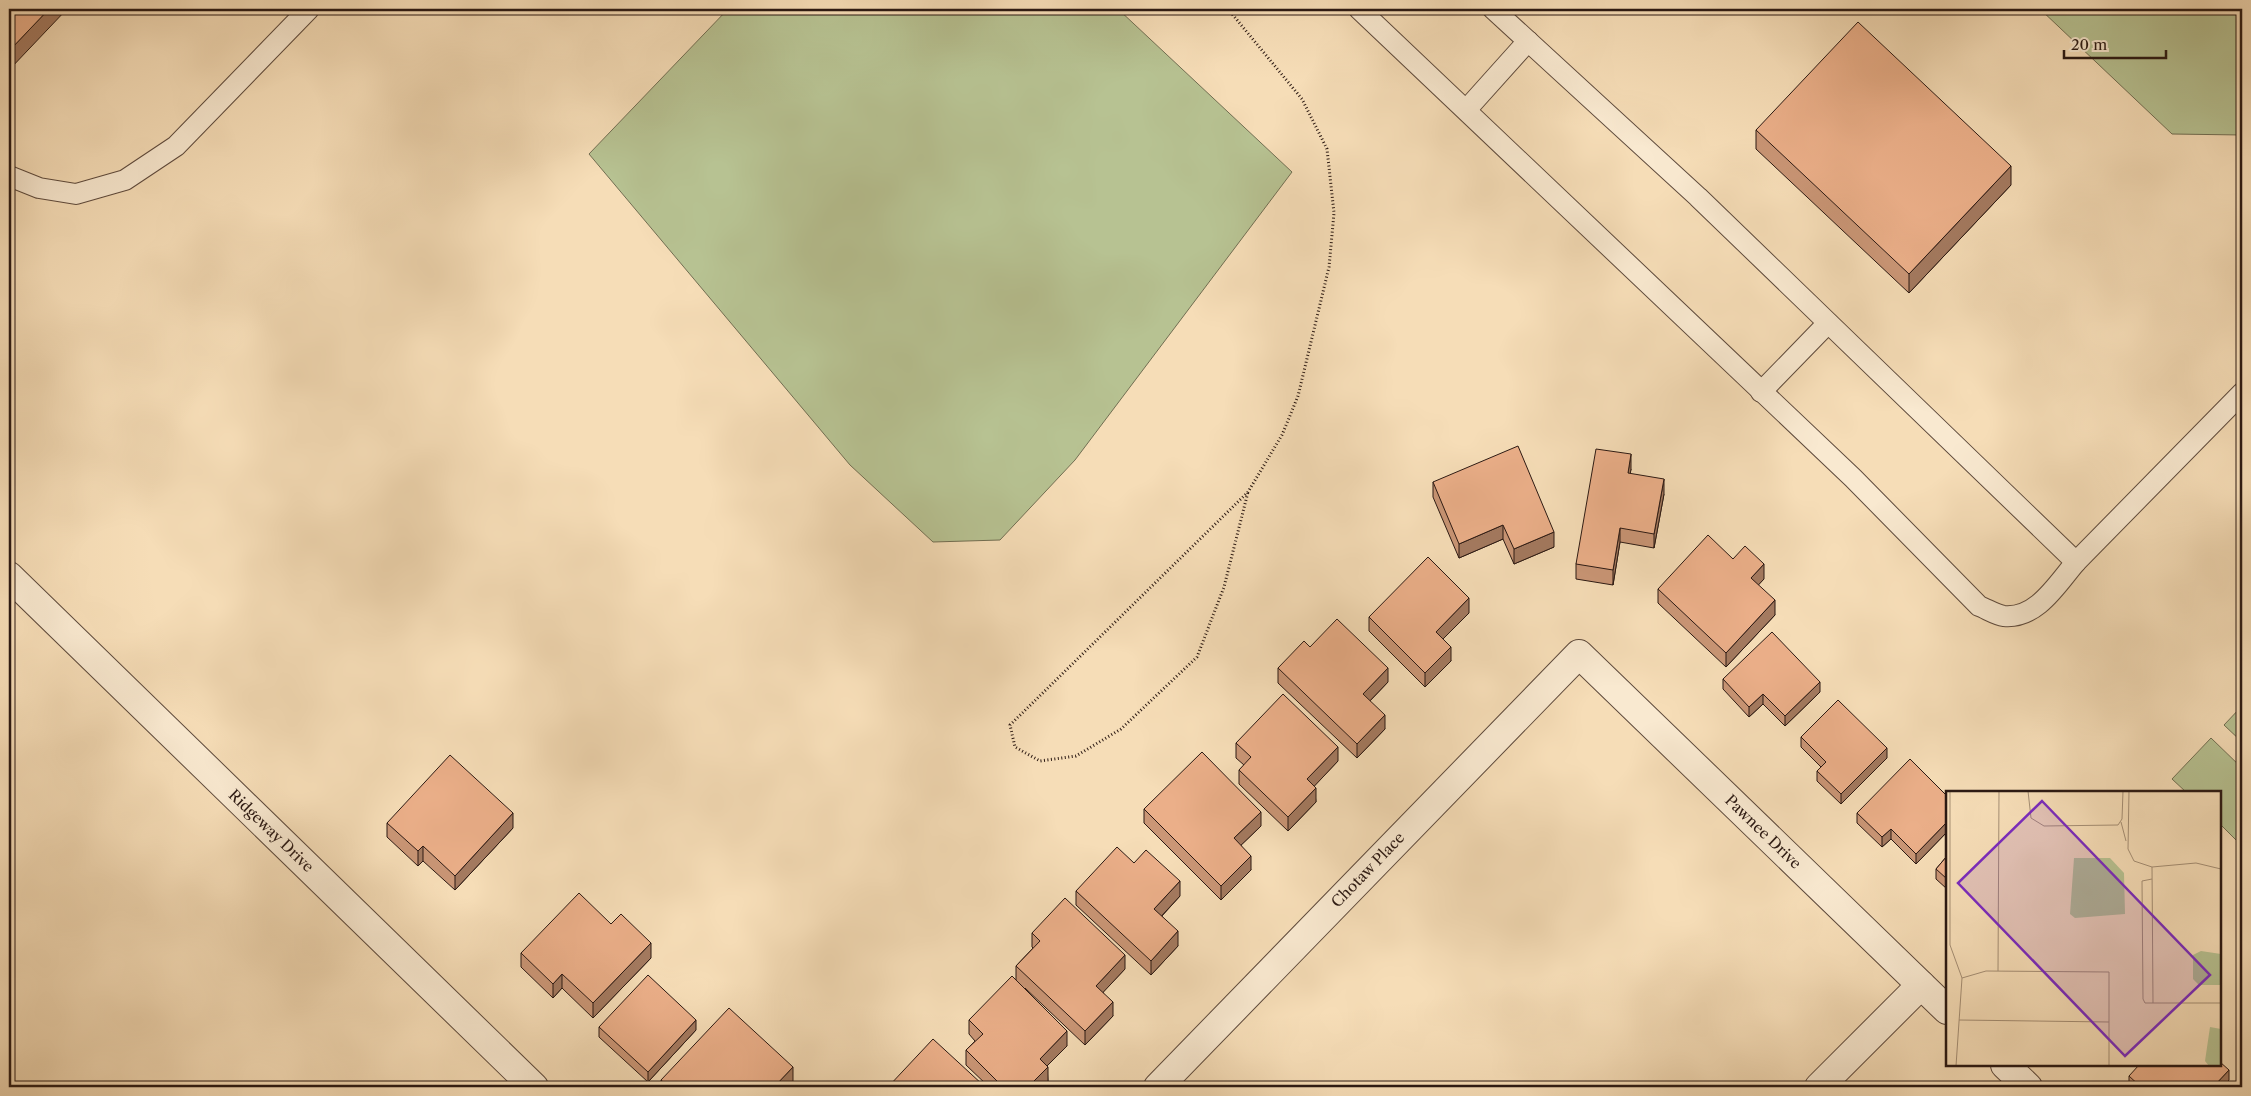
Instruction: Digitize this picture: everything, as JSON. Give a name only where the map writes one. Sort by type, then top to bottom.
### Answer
[{"type":"street","name":"Ridgeway Drive","points":[[9,576],[534,1087]]},
{"type":"street","name":"Pawnee Drive","points":[[1579,654],[1946,1009]]},
{"type":"street","name":"Chotaw Place","points":[[1158,1087],[1579,654]]},
{"type":"street","points":[[1820,1087],[1922,985]]},
{"type":"street","points":[[2005,1066],[2028,1087]]},
{"type":"lane","points":[[9,176],[39,188],[76,194],[126,180],[176,146],[309,9]]},
{"type":"lane","points":[[1359,9],[1853,478],[1979,606],[2002,616],[2021,616],[2038,606],[2076,562],[2242,393]]},
{"type":"lane","points":[[1493,9],[1698,198],[2076,562]]},
{"type":"lane","points":[[1467,110],[1528,41]]},
{"type":"lane","points":[[1761,392],[1828,323]]},
{"type":"path","points":[[1228,9],[1302,99],[1327,149],[1334,213],[1329,267],[1298,396],[1282,435],[1248,492],[1010,725],[1015,747],[1040,761],[1076,756],[1121,729],[1197,657],[1224,587],[1248,492]]},
{"type":"green space","points":[[728,9],[1118,9],[1292,172],[1075,460],[1000,540],[933,542],[850,465],[589,154]]},
{"type":"green space","points":[[2040,9],[2242,9],[2242,135],[2172,134]]},
{"type":"green space","points":[[2242,706],[2242,742],[2224,725]]},
{"type":"green space","points":[[2211,738],[2242,768],[2242,846],[2221,825],[2221,791],[2185,791],[2172,779]]},
{"type":"building","points":[[9,9],[49,9],[9,51]]},
{"type":"building","points":[[1858,22],[2011,166],[1909,274],[1756,130]]},
{"type":"building","points":[[1518,446],[1554,532],[1514,549],[1503,525],[1459,544],[1433,482]]},
{"type":"building","points":[[1596,449],[1631,454],[1628,473],[1664,479],[1654,534],[1620,528],[1613,570],[1576,564]]},
{"type":"building","points":[[1708,535],[1733,559],[1745,546],[1764,564],[1751,578],[1775,600],[1726,653],[1658,589]]},
{"type":"building","points":[[1428,557],[1469,598],[1436,632],[1451,647],[1425,673],[1369,617]]},
{"type":"building","points":[[1337,619],[1388,668],[1363,694],[1385,715],[1357,744],[1278,668],[1304,641],[1310,647]]},
{"type":"building","points":[[1772,632],[1820,682],[1785,716],[1763,694],[1749,707],[1723,679]]},
{"type":"building","points":[[1283,694],[1338,747],[1307,779],[1316,788],[1288,817],[1239,770],[1251,757],[1236,743]]},
{"type":"building","points":[[1838,700],[1887,748],[1841,794],[1817,771],[1826,762],[1801,737]]},
{"type":"building","points":[[1202,752],[1261,812],[1234,838],[1251,856],[1221,886],[1144,809]]},
{"type":"building","points":[[450,755],[513,813],[455,876],[423,846],[418,851],[387,823]]},
{"type":"building","points":[[1910,759],[1946,795],[1946,823],[1916,854],[1891,829],[1882,837],[1857,813]]},
{"type":"building","points":[[1117,847],[1134,863],[1146,850],[1180,881],[1154,909],[1178,931],[1151,961],[1076,891]]},
{"type":"building","points":[[1946,857],[1946,878],[1936,869]]},
{"type":"building","points":[[579,893],[611,924],[621,914],[651,943],[593,1003],[562,974],[553,984],[521,953]]},
{"type":"building","points":[[1065,898],[1125,955],[1096,986],[1113,1002],[1085,1031],[1016,966],[1040,941],[1032,933]]},
{"type":"building","points":[[648,975],[696,1020],[648,1072],[599,1027]]},
{"type":"building","points":[[1012,976],[1067,1031],[1040,1059],[1048,1067],[1028,1087],[1003,1087],[966,1050],[983,1034],[969,1020]]},
{"type":"building","points":[[729,1008],[793,1067],[774,1087],[669,1087],[661,1080]]},
{"type":"building","points":[[933,1039],[983,1085],[981,1087],[888,1087]]},
{"type":"building","points":[[2221,1063],[2229,1070],[2213,1087],[2141,1087],[2129,1076],[2138,1066],[2221,1066]]}]
